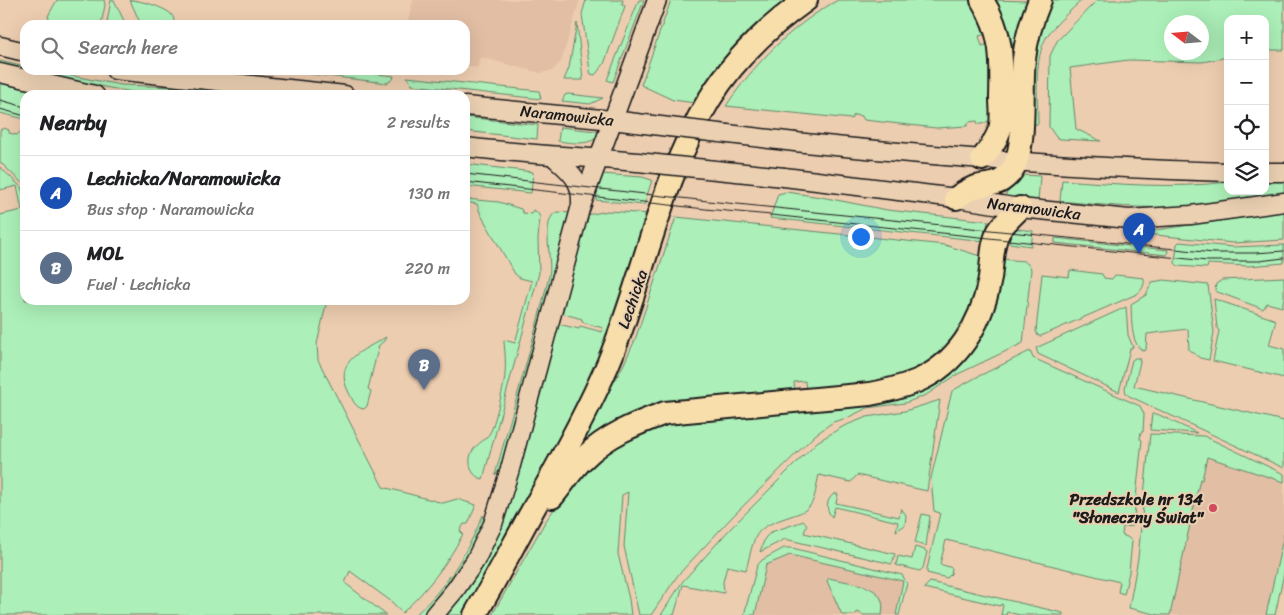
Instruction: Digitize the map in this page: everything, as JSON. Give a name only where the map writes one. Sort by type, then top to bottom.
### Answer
[{"type":"main road","name":"Lechicka","points":[[475,615],[570,444],[607,366],[637,284],[670,183],[694,127],[709,99],[740,58],[776,23],[806,0]]},
{"type":"main road","points":[[982,0],[995,25],[1001,53],[1002,71],[1000,126],[993,145],[982,159]]},
{"type":"main road","points":[[956,198],[976,187],[989,186],[999,182],[1009,174],[1017,161],[1022,128],[1024,59],[1027,39],[1040,0]]},
{"type":"main road","points":[[513,546],[584,458],[608,438],[634,425],[665,413],[679,411],[870,394],[912,383],[936,369],[949,360],[976,325],[984,305],[990,280],[995,239],[999,230],[1020,208]]},
{"type":"street","points":[[434,615],[455,590],[474,561],[493,524],[515,450],[580,209],[658,0]]},
{"type":"street","points":[[0,46],[20,51]]},
{"type":"street","points":[[0,73],[73,90]]},
{"type":"street","points":[[161,75],[299,90]]},
{"type":"street","name":"Naramowicka","points":[[470,106],[612,120],[795,142],[982,159]]},
{"type":"street","points":[[470,148],[553,156],[599,158]]},
{"type":"street","points":[[553,156],[575,178],[581,195],[580,209]]},
{"type":"street","name":"Naramowicka","points":[[599,158],[784,177],[956,198],[1020,208],[1129,219],[1191,215],[1284,202]]},
{"type":"street","points":[[982,159],[1115,168],[1224,172]]},
{"type":"street","points":[[1269,172],[1284,172]]},
{"type":"shaded area","points":[[413,0],[580,0],[561,62],[552,71],[540,73],[480,57],[477,68],[470,66],[470,20],[408,20]]},
{"type":"shaded area","name":"Przedszkole nr 134 \"Słoneczny Świat\"","points":[[1149,443],[1214,459],[1284,482],[1284,534],[1266,615],[1159,615],[1129,608],[1138,558]]},
{"type":"shaded area","points":[[790,555],[903,581],[896,615],[755,615],[766,564]]},
{"type":"green space","points":[[57,0],[104,0],[102,20],[49,20],[48,16]]},
{"type":"green space","points":[[111,0],[114,0],[124,20],[107,20]]},
{"type":"green space","points":[[130,0],[151,4],[168,11],[174,20],[139,20]]},
{"type":"green space","points":[[586,0],[623,0],[622,4],[625,6],[604,64],[595,75],[591,74],[590,71],[582,14]]},
{"type":"green space","points":[[639,0],[644,0],[613,82],[607,80]]},
{"type":"green space","points":[[671,0],[790,0],[696,103],[673,100],[641,85]]},
{"type":"green space","points":[[838,0],[969,0],[976,8],[989,33],[979,36],[982,46],[992,43],[993,120],[980,124],[977,121],[969,122],[967,126],[936,128],[864,120],[862,116],[854,115],[851,119],[726,106],[749,75],[776,46],[805,21]]},
{"type":"green space","points":[[993,0],[1027,1],[1018,29],[1013,58],[1010,58]]},
{"type":"green space","points":[[1051,0],[1082,0],[1055,26],[1043,45],[1037,79],[1038,124],[1033,124],[1037,46]]},
{"type":"green space","points":[[1097,0],[1284,0],[1284,50],[1269,50],[1269,15],[1224,15],[1224,58],[1202,62],[1128,60],[1070,68],[1076,129],[1101,141],[1060,139],[1056,137],[1049,127],[1050,56],[1057,41]]},
{"type":"green space","points":[[577,23],[583,80],[564,80],[569,68]]},
{"type":"green space","points":[[0,61],[20,66],[20,69],[0,64]]},
{"type":"green space","points":[[48,75],[67,75],[121,85],[208,90],[121,90]]},
{"type":"green space","points":[[319,75],[394,76],[387,83]]},
{"type":"green space","points":[[407,77],[539,91],[541,99],[470,90],[412,85]]},
{"type":"green space","points":[[0,83],[30,90],[20,90],[20,118],[0,113]]},
{"type":"green space","points":[[565,95],[603,98],[590,104],[562,101]]},
{"type":"green space","points":[[470,118],[538,125],[537,139],[470,132]]},
{"type":"green space","points":[[560,127],[595,131],[599,132],[599,136],[585,143],[558,141]]},
{"type":"green space","points":[[4,128],[9,130],[9,133],[17,135],[20,132],[20,181],[0,162],[0,130]]},
{"type":"green space","points":[[470,165],[533,172],[531,193],[470,187]]},
{"type":"green space","points":[[0,167],[20,186],[20,200],[17,186],[0,190]]},
{"type":"green space","points":[[601,174],[642,177],[652,180],[644,205],[596,200]]},
{"type":"green space","points":[[1021,175],[1040,176],[1038,201],[1004,196],[1017,183]]},
{"type":"green space","points":[[1269,179],[1284,179],[1284,193],[1225,202],[1173,207],[1124,206],[1060,201],[1062,180],[1124,184],[1224,182],[1224,195],[1269,195]]},
{"type":"green space","points":[[786,192],[887,210],[988,221],[985,241],[770,218],[778,194]]},
{"type":"green space","points":[[470,199],[499,202],[521,209],[523,213],[531,214],[533,210],[540,217],[538,239],[539,273],[483,479],[472,472],[470,465],[471,453],[489,435],[493,426],[505,379],[504,340],[515,343],[532,281],[520,278],[515,274],[481,215],[477,204],[470,203]]},
{"type":"green space","points":[[20,210],[20,305],[326,305],[317,344],[318,360],[383,487],[443,503],[457,499],[476,505],[468,524],[464,524],[460,531],[463,534],[450,556],[428,586],[402,613],[392,602],[350,571],[345,583],[386,615],[0,615],[0,215]]},
{"type":"green space","points":[[608,211],[650,214],[598,365],[563,436],[463,615],[445,615],[476,574],[498,532],[513,487],[558,324],[579,329],[580,326],[602,332],[603,328],[561,313],[587,215]]},
{"type":"green space","points":[[1284,211],[1284,240],[1233,243],[1136,233]]},
{"type":"green space","points":[[557,212],[571,213],[502,467],[495,475],[549,276],[549,223],[552,216]]},
{"type":"green space","points":[[676,217],[945,245],[983,257],[981,279],[968,322],[939,357],[902,378],[806,392],[805,381],[794,382],[795,393],[586,444],[581,440],[622,368],[635,340]]},
{"type":"green space","points":[[1011,228],[1033,231],[1031,246],[1009,243]]},
{"type":"green space","points":[[1055,238],[1168,250],[1167,255],[1055,243]]},
{"type":"green space","points":[[1179,242],[1233,247],[1284,245],[1284,263],[1249,266],[1208,264],[1207,268],[1178,266],[1175,263],[1177,244]]},
{"type":"green space","points":[[1001,259],[1024,261],[1030,266],[1023,343],[958,374],[926,395],[905,403],[867,408],[847,418],[833,422],[815,435],[732,517],[678,575],[651,615],[639,615],[624,546],[628,492],[622,495],[618,554],[631,615],[492,615],[545,522],[570,487],[610,448],[663,424],[929,386]]},
{"type":"green space","points":[[1070,270],[1102,274],[1104,278],[1112,279],[1115,275],[1144,278],[1144,283],[1142,289],[1137,294],[1038,336],[1036,331],[1042,274],[1069,277]]},
{"type":"green space","points":[[1284,277],[1282,307],[1267,303],[1263,309],[1215,291],[1216,284],[1222,280]]},
{"type":"green space","points":[[1164,280],[1208,285],[1214,332],[1209,360],[1200,358],[1189,350],[1188,329],[1147,334],[1146,350],[1143,351],[1136,342],[1131,304],[1146,295],[1152,282]]},
{"type":"green space","points":[[1214,299],[1276,320],[1269,345],[1284,349],[1284,378],[1213,361],[1219,331],[1217,328]]},
{"type":"green space","points":[[1126,307],[1128,335],[1133,347],[1130,349],[1119,392],[1038,354],[1036,348]]},
{"type":"green space","points":[[386,337],[379,345],[368,389],[371,391],[367,406],[364,409],[358,407],[349,393],[345,382],[344,372],[347,364],[360,352]]},
{"type":"green space","points":[[1030,351],[1033,358],[1140,406],[1144,414],[1143,432],[1141,432],[1140,439],[1142,440],[1133,526],[1123,527],[1122,535],[1132,541],[1129,572],[1124,594],[1118,592],[1120,582],[946,540],[940,564],[952,568],[951,574],[947,578],[927,573],[940,513],[934,511],[931,478],[952,391]]},
{"type":"green space","points":[[1139,358],[1140,362],[1134,386],[1284,421],[1284,468],[1129,396],[1125,388],[1132,360]]},
{"type":"green space","points":[[940,400],[927,491],[857,475],[851,482],[819,475],[809,507],[800,513],[778,520],[762,529],[758,534],[754,540],[746,570],[727,566],[723,582],[724,593],[683,585],[674,615],[661,615],[683,581],[730,529],[817,442],[844,426],[867,417],[905,411]]},
{"type":"green space","points":[[1152,414],[1157,414],[1197,433],[1150,430]]},
{"type":"green space","points":[[1150,434],[1204,436],[1284,474],[1284,482],[1207,457],[1202,480],[1200,479],[1170,615],[1159,615],[1129,608],[1138,558]]},
{"type":"green space","points":[[834,494],[838,494],[836,503],[899,517],[901,508],[906,515],[905,525],[896,531],[898,522],[835,507],[832,517],[827,505],[829,499]]},
{"type":"green space","points":[[922,514],[930,516],[926,546],[915,543]]},
{"type":"green space","points":[[483,515],[483,526],[462,566],[425,612],[422,615],[415,615],[446,582],[455,569]]},
{"type":"green space","points":[[804,521],[807,525],[804,533],[895,554],[892,564],[785,539],[760,552],[765,538],[771,532]]},
{"type":"green space","points":[[1284,534],[1284,573],[1275,615],[1266,615]]},
{"type":"green space","points":[[915,547],[927,552],[923,568],[920,571],[896,565],[898,556],[912,559]]},
{"type":"green space","points":[[784,548],[792,548],[902,575],[907,583],[899,615],[896,615],[903,581],[790,555],[766,565],[755,615],[744,615],[757,566],[762,560]]},
{"type":"green space","points":[[829,578],[857,584],[874,591],[880,597],[883,604],[882,615],[863,615],[858,612],[854,615],[842,615],[827,581]]},
{"type":"green space","points":[[930,582],[1063,613],[1063,615],[1020,615],[1007,612],[1006,615],[1001,615],[1003,605],[1001,604],[1000,606],[924,588]]},
{"type":"tram line","points":[[0,100],[20,106]]},
{"type":"tram line","points":[[0,109],[20,115]]},
{"type":"tram line","points":[[470,175],[1214,253],[1284,251]]},
{"type":"tram line","points":[[470,183],[1207,261],[1259,261],[1284,258]]},
{"type":"place","name":"Lechicka/Naramowicka","points":[[1139,254]]},
{"type":"place","name":"MOL","points":[[424,390]]},
{"type":"place","name":"Przedszkole nr 134 \"Słoneczny Świat\"","points":[[1213,508]]}]
